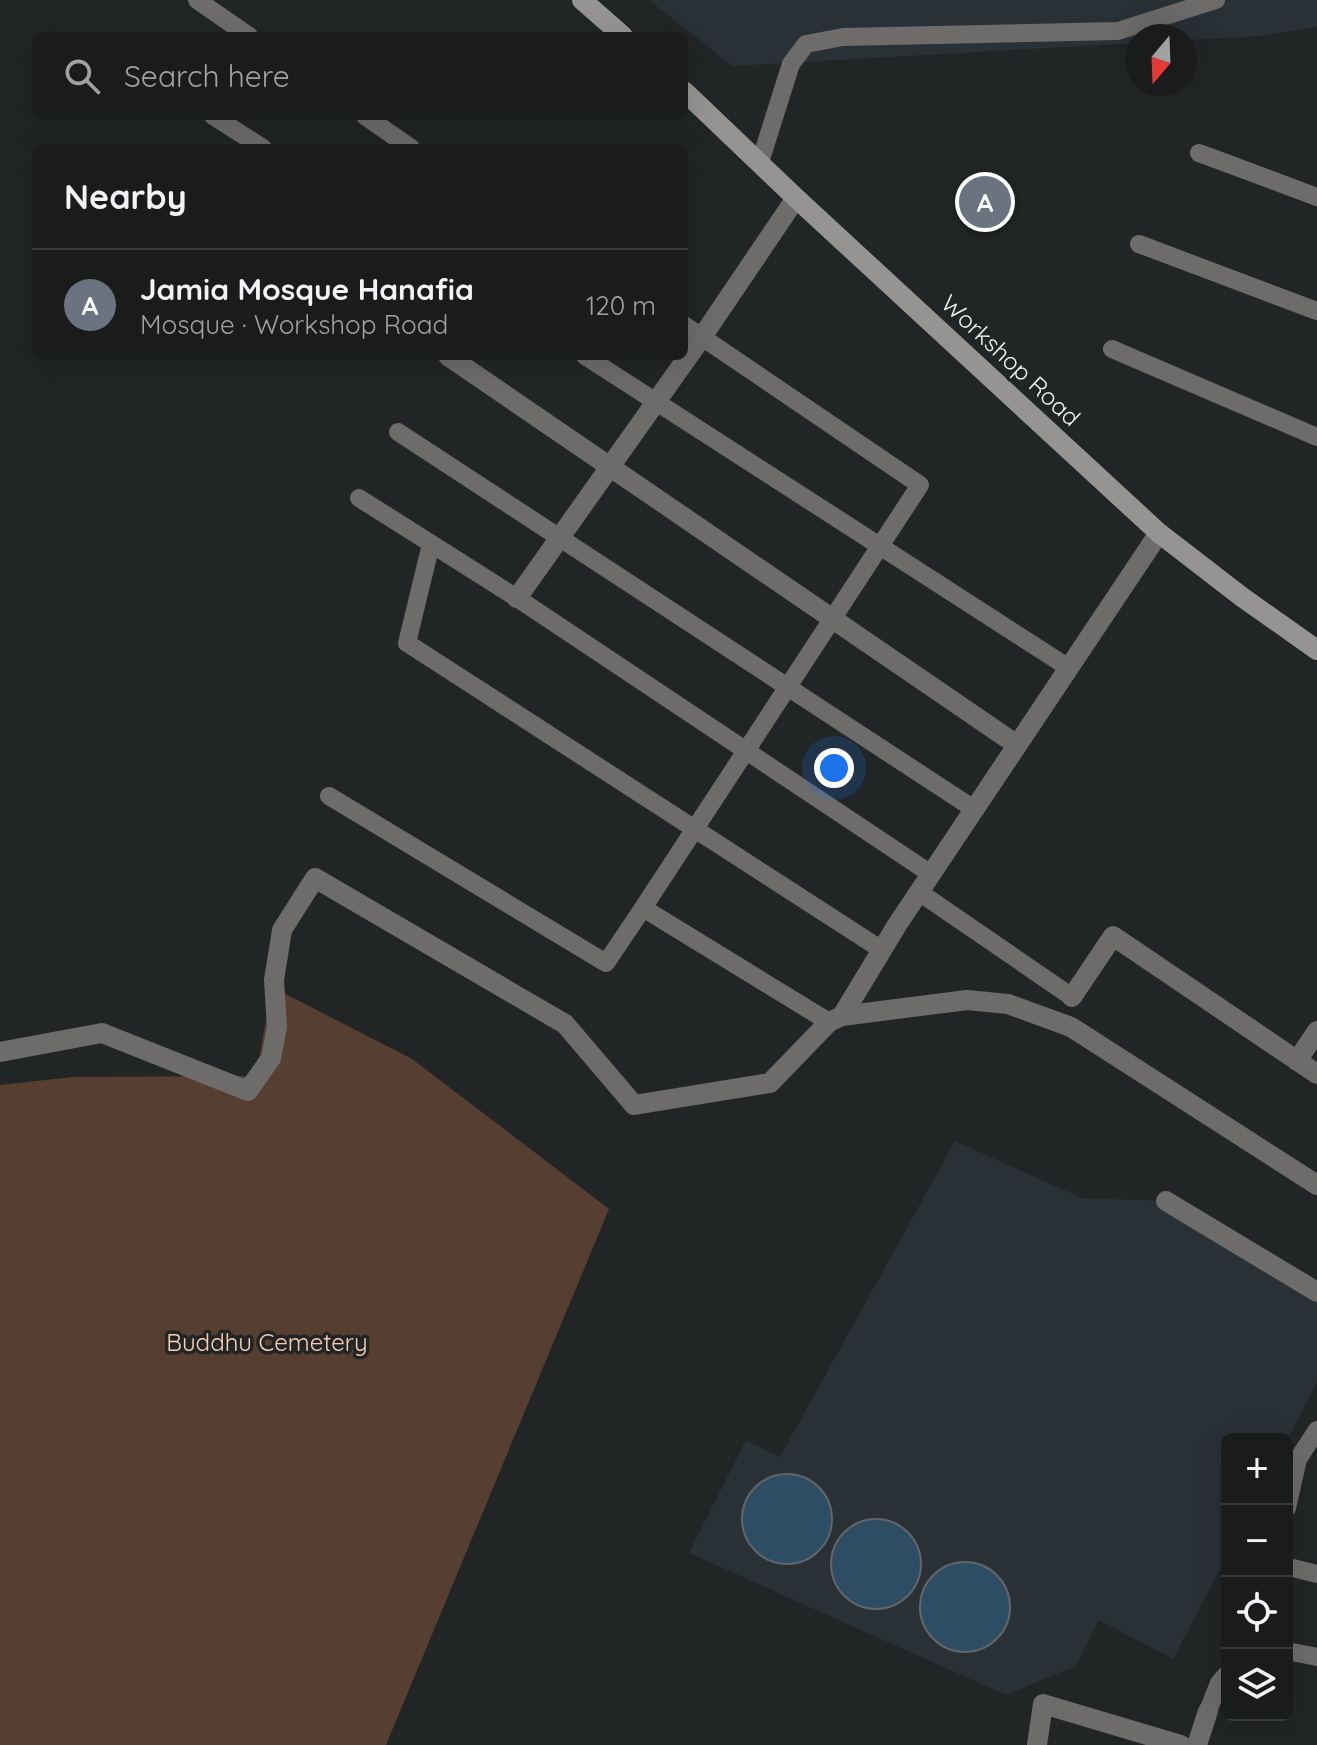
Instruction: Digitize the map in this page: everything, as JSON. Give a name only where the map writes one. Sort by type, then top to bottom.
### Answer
[{"type":"main road","points":[[582,0],[618,32]]},
{"type":"main road","name":"Workshop Road","points":[[688,95],[1159,533],[1317,650]]},
{"type":"street","points":[[688,357],[796,198]]},
{"type":"street","points":[[454,360],[1017,745]]},
{"type":"street","points":[[517,598],[686,360]]},
{"type":"street","points":[[0,1052],[102,1033],[248,1091],[271,1058],[277,1027],[274,980],[282,930],[315,878],[565,1024],[634,1105],[770,1083],[836,1019],[1159,533]]},
{"type":"street","points":[[1072,997],[1113,936],[1317,1074]]},
{"type":"street","points":[[836,1019],[967,1000],[1008,1004],[1071,1027],[1317,1185]]},
{"type":"street","points":[[1297,1061],[1317,1031]]},
{"type":"street","points":[[1166,1201],[1317,1292]]},
{"type":"street","points":[[1037,1745],[1043,1704],[1181,1745]]},
{"type":"street","points":[[1197,1745],[1208,1711]]},
{"type":"lane","points":[[197,0],[243,32]]},
{"type":"lane","points":[[760,162],[791,64],[806,44],[843,37],[1118,31],[1216,0]]},
{"type":"lane","points":[[219,120],[257,144]]},
{"type":"lane","points":[[371,120],[405,144]]},
{"type":"lane","points":[[1199,153],[1317,197]]},
{"type":"lane","points":[[1139,244],[1317,311]]},
{"type":"lane","points":[[329,796],[606,963],[920,485],[688,328]]},
{"type":"lane","points":[[1112,349],[1317,437]]},
{"type":"lane","points":[[591,360],[1069,668]]},
{"type":"lane","points":[[398,432],[974,809]]},
{"type":"lane","points":[[359,498],[517,598],[931,874]]},
{"type":"lane","points":[[431,544],[407,643],[882,950]]},
{"type":"lane","points":[[919,892],[1072,997]]},
{"type":"lane","points":[[643,908],[836,1019]]},
{"type":"lane","points":[[1288,1505],[1298,1459],[1317,1430]]},
{"type":"lane","points":[[1293,1568],[1317,1574]]},
{"type":"lane","points":[[1293,1652],[1317,1657]]},
{"type":"lane","points":[[1208,1711],[1221,1681]]},
{"type":"shaded area","points":[[649,0],[1317,0],[1317,27],[1260,36],[1197,39],[1197,24],[1125,24],[1125,44],[732,66]]},
{"type":"shaded area","points":[[955,1141],[1082,1198],[1166,1201],[1317,1292],[1317,1382],[1291,1433],[1221,1433],[1221,1567],[1173,1659],[1099,1620],[1076,1666],[1006,1695],[689,1553],[746,1440],[780,1457]]},
{"type":"green space","name":"Buddhu Cemetery","points":[[272,987],[412,1059],[609,1209],[386,1745],[0,1745],[0,1085],[73,1077],[256,1076]]},
{"type":"building","points":[[787,1474],[804,1477],[819,1487],[829,1502],[832,1519],[829,1536],[819,1551],[804,1561],[787,1564],[770,1561],[755,1551],[745,1536],[742,1519],[745,1502],[755,1487],[770,1477]]},
{"type":"building","points":[[876,1519],[893,1522],[908,1532],[918,1547],[921,1564],[918,1581],[908,1596],[893,1606],[876,1609],[859,1606],[844,1596],[834,1581],[831,1564],[834,1547],[844,1532],[859,1522]]},
{"type":"building","points":[[965,1562],[982,1565],[997,1575],[1007,1590],[1010,1607],[1007,1624],[997,1639],[982,1649],[965,1652],[948,1649],[933,1639],[923,1624],[920,1607],[923,1590],[933,1575],[948,1565]]},
{"type":"place","name":"Jamia Mosque Hanafia","points":[[985,202]]}]
